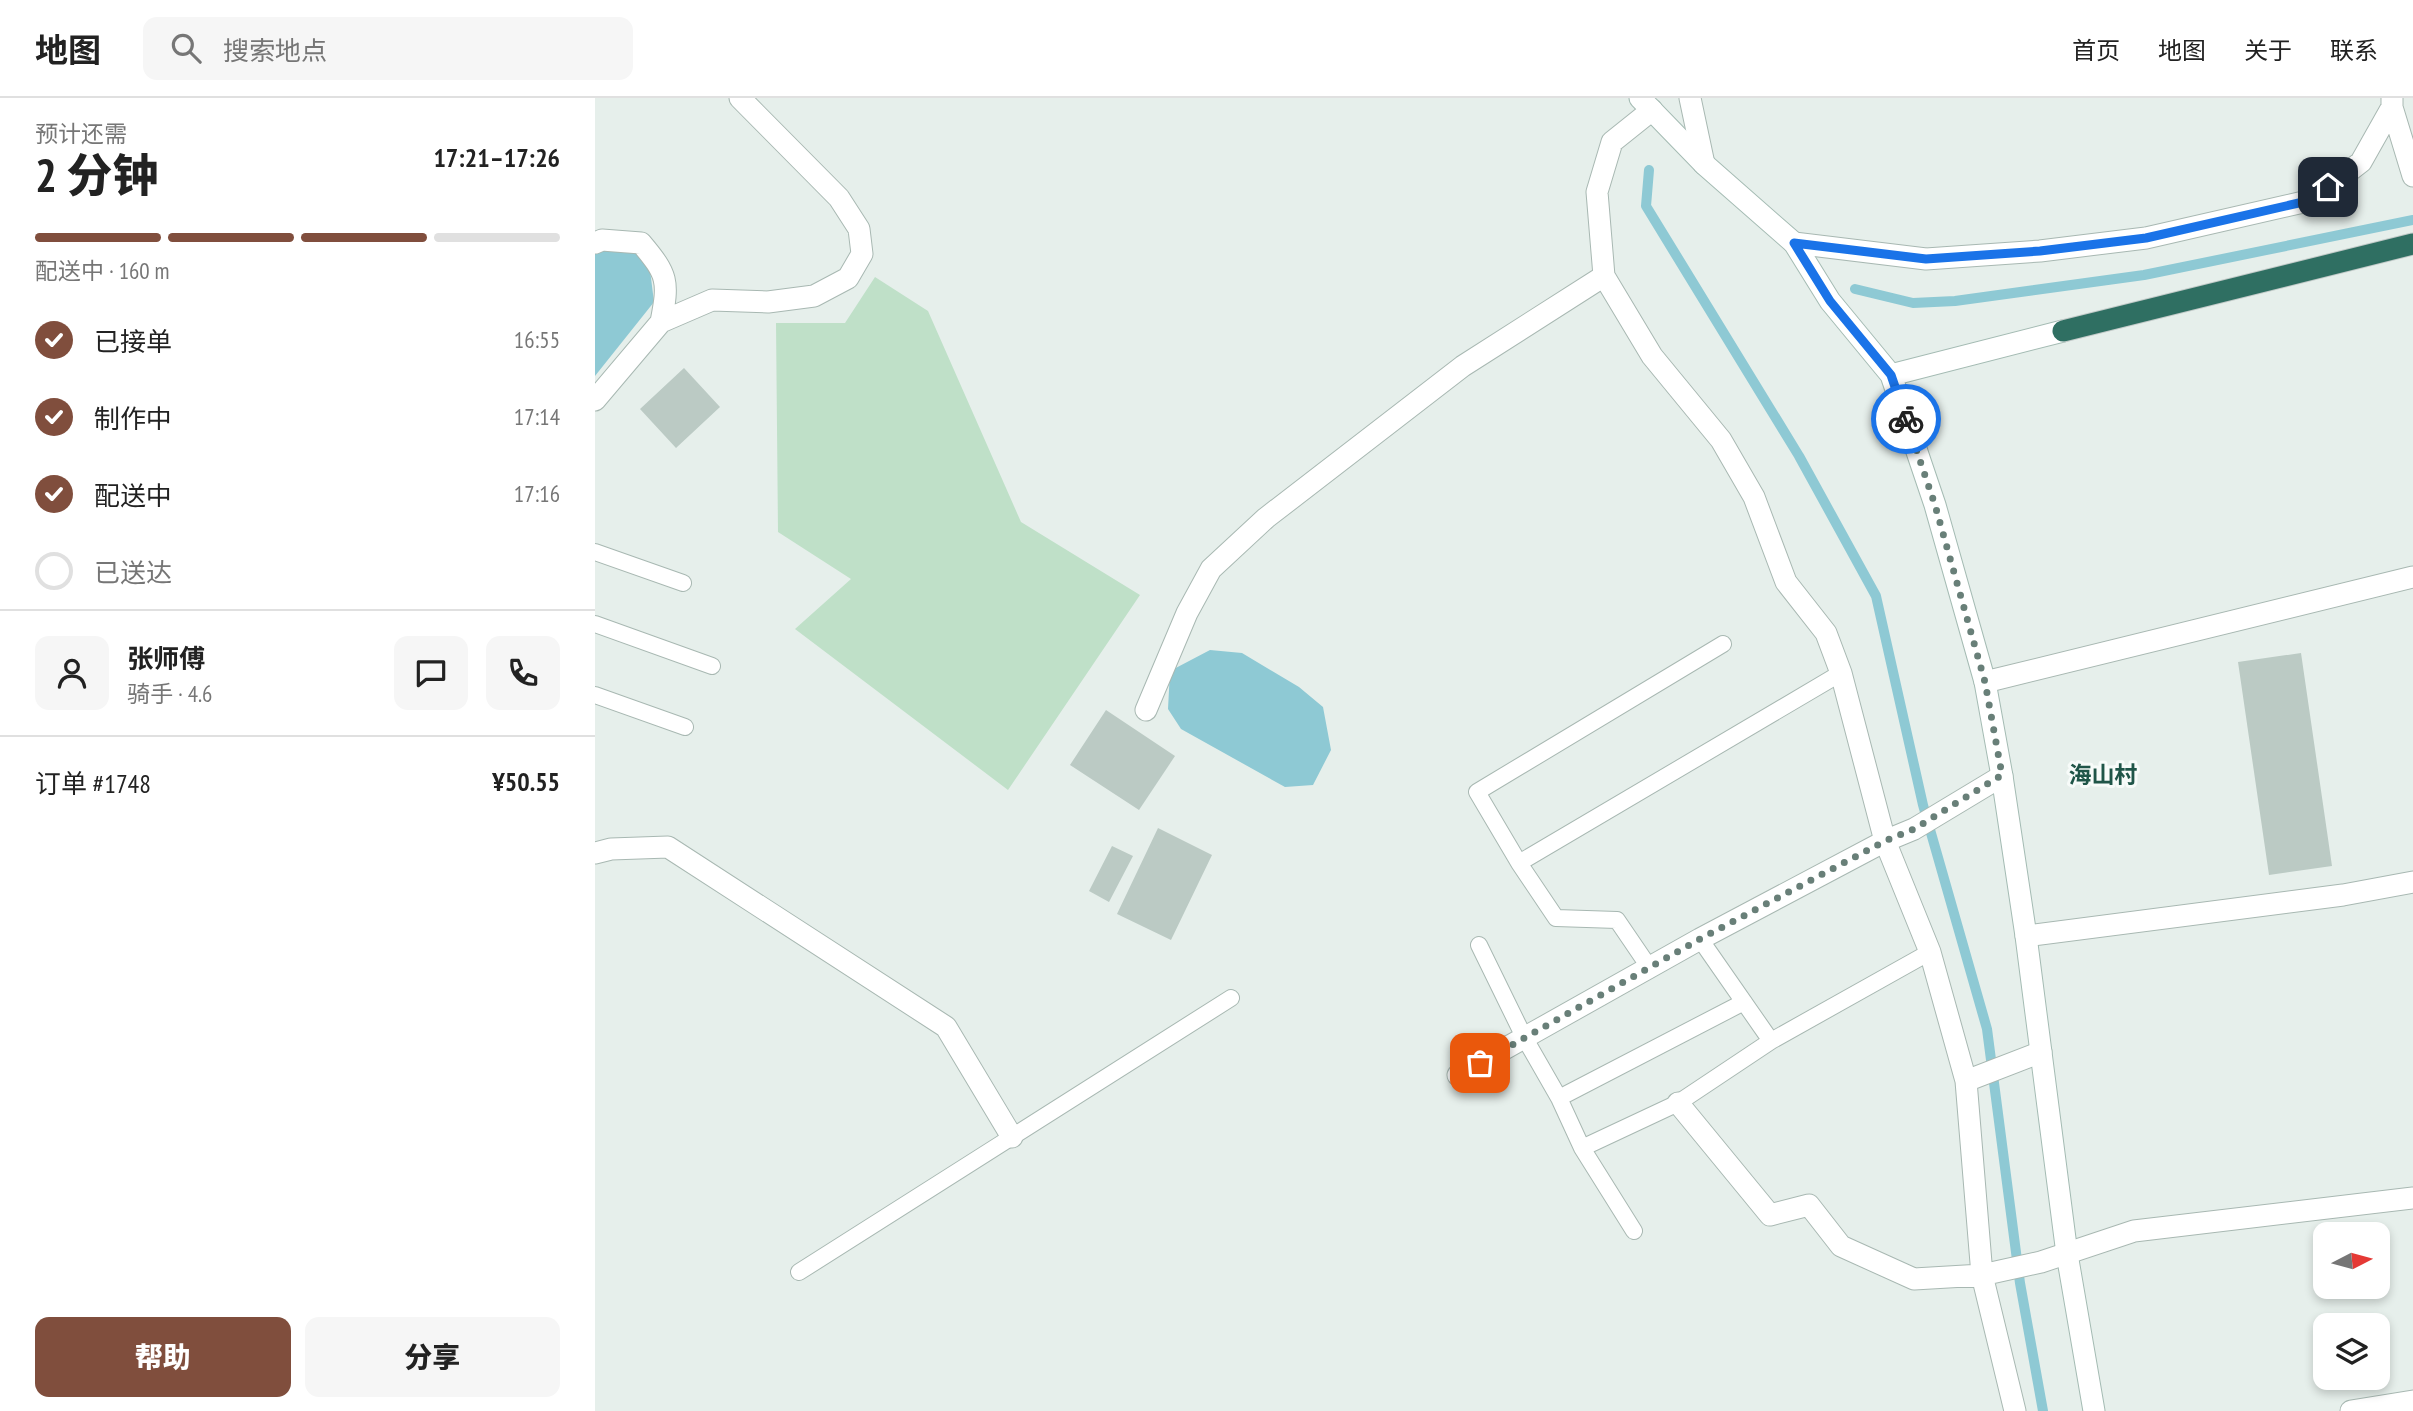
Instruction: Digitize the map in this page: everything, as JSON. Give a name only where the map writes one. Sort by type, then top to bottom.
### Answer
[{"type":"highway","points":[[2063,331],[2413,244]]},
{"type":"street","points":[[595,400],[661,322],[712,300],[768,303],[814,296],[848,278],[862,254],[859,229],[839,198],[740,98]]},
{"type":"street","points":[[1691,98],[1703,164]]},
{"type":"street","points":[[1794,243],[1926,259],[2040,251],[2146,238],[2312,200],[2361,162],[2392,102]]},
{"type":"street","points":[[2392,102],[2413,176]]},
{"type":"street","points":[[2015,1411],[1990,1273],[1969,1080],[1930,951],[1885,841],[1841,673],[1826,634],[1786,582],[1754,497],[1721,440],[1652,356],[1604,276],[1597,192],[1612,142],[1646,104],[1703,164],[1794,243],[1830,301],[1891,375],[1935,505],[1985,682],[2026,936],[2067,1254],[2094,1411]]},
{"type":"street","points":[[595,243],[602,240],[642,243],[662,267],[666,293],[661,322]]},
{"type":"street","points":[[1146,710],[1187,613],[1211,569],[1266,518],[1463,366],[1604,276]]},
{"type":"street","points":[[1891,375],[2063,331]]},
{"type":"street","points":[[1985,682],[2413,577]]},
{"type":"street","points":[[1458,1075],[1700,939],[1885,841],[1914,829],[2002,775]]},
{"type":"street","points":[[595,853],[611,849],[668,847],[946,1027],[1012,1137]]},
{"type":"street","points":[[2026,936],[2343,895],[2413,882]]},
{"type":"street","points":[[1969,1080],[2041,1052]]},
{"type":"street","points":[[1678,1104],[1770,1215],[1809,1205],[1841,1246],[1914,1279],[1990,1273],[2041,1262],[2134,1231],[2413,1198]]},
{"type":"street","points":[[2351,1411],[2413,1401]]},
{"type":"lane","points":[[595,552],[683,583]]},
{"type":"lane","points":[[595,624],[712,666]]},
{"type":"lane","points":[[1649,967],[1617,920],[1556,918],[1519,863],[1477,792],[1723,644]]},
{"type":"lane","points":[[1519,863],[1841,673]]},
{"type":"lane","points":[[595,695],[685,727]]},
{"type":"lane","points":[[1700,939],[1772,1041]]},
{"type":"lane","points":[[1479,945],[1524,1037],[1559,1098],[1582,1148],[1634,1231]]},
{"type":"lane","points":[[1582,1148],[1678,1104],[1772,1041],[1930,951]]},
{"type":"lane","points":[[799,1272],[1231,998]]},
{"type":"lane","points":[[1559,1098],[1744,1002]]},
{"type":"green space","points":[[875,277],[928,311],[1021,522],[1140,595],[1008,790],[795,629],[851,579],[778,532],[776,323],[845,323]]},
{"type":"water","points":[[606,249],[636,253],[649,262],[654,302],[595,376],[595,254]]},
{"type":"water","points":[[1210,650],[1242,653],[1299,687],[1323,707],[1331,750],[1313,785],[1285,787],[1181,729],[1168,709],[1170,671]]},
{"type":"building","points":[[684,368],[720,407],[676,448],[640,409]]},
{"type":"building","points":[[2301,653],[2332,866],[2269,875],[2238,662]]},
{"type":"building","points":[[1106,710],[1175,756],[1139,810],[1070,765]]},
{"type":"building","points":[[1158,828],[1212,855],[1171,940],[1117,914]]},
{"type":"building","points":[[1112,846],[1133,856],[1109,902],[1089,891]]},
{"type":"waterway","points":[[1649,170],[1646,206],[1799,456],[1876,596],[1923,805],[1987,1029],[2020,1283],[2043,1411]]},
{"type":"waterway","points":[[1855,289],[1913,303],[1955,301],[2144,275],[2413,220]]},
{"type":"way so far","points":[[1480,1063],[1700,939],[1885,841],[1914,829],[2002,775],[1985,682],[1935,505],[1906,419]]},
{"type":"district","name":"海山村","points":[[2103,774]]},
{"type":"route","points":[[1906,419],[1891,375],[1830,301],[1794,243],[1926,259],[2040,251],[2146,238],[2312,200],[2328,187]]}]
